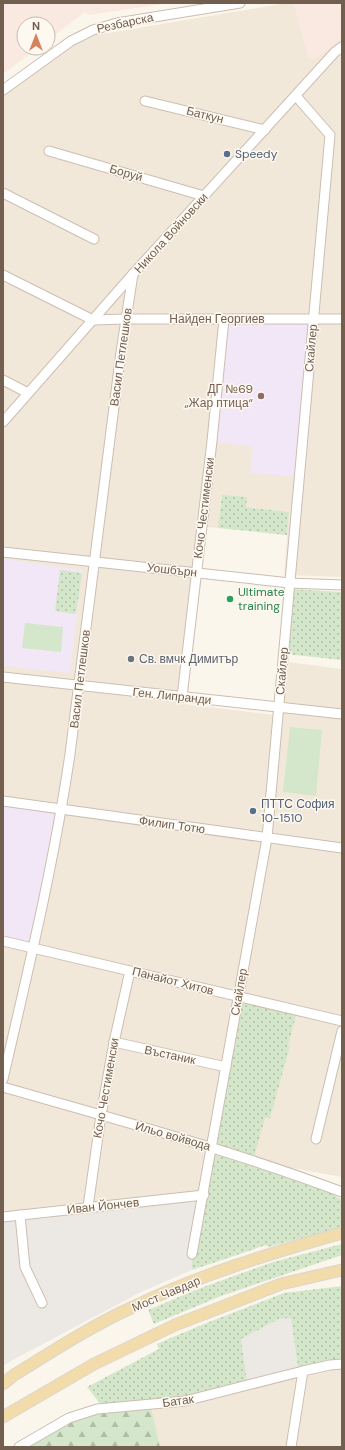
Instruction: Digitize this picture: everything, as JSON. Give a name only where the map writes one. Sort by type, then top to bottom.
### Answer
[{"type":"main road","name":"Мост Чавдар","points":[[3,1384],[14,1375],[87,1331],[132,1307],[202,1278],[342,1233]]},
{"type":"main road","points":[[3,1417],[73,1375],[175,1325],[281,1284],[342,1270]]},
{"type":"street","name":"Резбарска","points":[[3,90],[71,41],[93,30],[117,23],[240,3]]},
{"type":"street","name":"Никола Войновски","points":[[3,422],[133,274],[335,52],[342,47]]},
{"type":"street","name":"Скайлер","points":[[192,1254],[204,1195],[267,838],[314,319],[330,135],[296,96]]},
{"type":"street","name":"Баткун","points":[[145,101],[265,130]]},
{"type":"street","name":"Боруй","points":[[49,150],[204,196]]},
{"type":"street","points":[[3,193],[94,239]]},
{"type":"street","name":"Васил Петлешков","points":[[3,1079],[33,949],[62,810],[125,319],[133,274]]},
{"type":"street","points":[[3,275],[93,320]]},
{"type":"street","name":"Кочо Честименски","points":[[182,697],[224,319]]},
{"type":"street","name":"Найден Георгиев","points":[[93,320],[342,319]]},
{"type":"street","points":[[3,380],[28,393]]},
{"type":"street","name":"Уошбърн","points":[[3,552],[290,583],[342,585]]},
{"type":"street","name":"Ген. Липранди","points":[[3,677],[342,714]]},
{"type":"street","name":"Филип Тотю","points":[[3,801],[342,848]]},
{"type":"street","name":"Панайот Хитов","points":[[3,941],[342,1022]]},
{"type":"street","name":"Кочо Честименски","points":[[88,1207],[101,1115],[114,1042],[130,971]]},
{"type":"street","points":[[316,1139],[342,1031]]},
{"type":"street","name":"Въстаник","points":[[114,1042],[226,1067]]},
{"type":"street","name":"Ильо войвода","points":[[3,1087],[212,1148],[306,1178],[342,1192]]},
{"type":"street","name":"Иван Йончев","points":[[3,1217],[204,1195]]},
{"type":"street","points":[[20,1215],[25,1267],[42,1303]]},
{"type":"street","name":"Батак","points":[[19,1447],[69,1418],[98,1408],[185,1401],[303,1371],[342,1364]]},
{"type":"street","points":[[291,1447],[303,1371]]},
{"type":"shaded area","points":[[3,3],[170,3],[89,15],[85,12],[56,34],[56,16],[16,16],[16,56],[27,56],[3,74]]},
{"type":"shaded area","points":[[294,3],[309,58],[342,37],[342,577],[284,575],[289,512],[246,507],[222,495],[218,528],[197,526],[176,703],[282,716],[289,662],[342,669],[342,1177],[253,1161],[204,1195],[3,1217],[3,96],[73,46],[96,35]]},
{"type":"shaded area","points":[[294,3],[342,3],[342,37],[316,60],[309,58]]},
{"type":"shaded area","name":"ДГ №69 „Жар птица“","points":[[224,319],[314,319],[299,477],[250,473],[253,447],[212,441]]},
{"type":"shaded area","points":[[3,559],[82,570],[70,673],[3,666]]},
{"type":"shaded area","points":[[3,801],[62,810],[33,949],[3,941]]},
{"type":"shaded area","points":[[204,1195],[192,1254],[192,1270],[141,1292],[3,1366],[3,1222]]},
{"type":"shaded area","points":[[291,1318],[298,1367],[247,1381],[241,1339],[279,1319]]},
{"type":"shaded area","points":[[331,1362],[342,1362],[342,1447],[13,1447],[24,1439],[298,1367]]},
{"type":"green space","points":[[222,495],[247,497],[246,507],[289,512],[287,535],[218,528]]},
{"type":"green space","points":[[60,570],[82,573],[76,614],[55,611]]},
{"type":"green space","points":[[293,589],[342,592],[342,660],[286,654]]},
{"type":"green space","points":[[25,623],[63,627],[61,652],[22,648]]},
{"type":"green space","points":[[290,727],[322,730],[316,796],[283,792]]},
{"type":"green space","points":[[239,997],[297,1011],[288,1046],[290,1046],[270,1118],[265,1118],[253,1161],[306,1178],[342,1200],[342,1227],[268,1247],[266,1245],[192,1270],[192,1254]]},
{"type":"green space","points":[[342,1244],[342,1255],[221,1296],[154,1324],[148,1310],[198,1289],[273,1262]]},
{"type":"green space","points":[[342,1286],[342,1362],[331,1362],[298,1367],[291,1318],[279,1319],[241,1339],[247,1381],[184,1397],[101,1405],[87,1387],[159,1349],[157,1344],[199,1326],[284,1293]]},
{"type":"green space","points":[[150,1404],[160,1447],[19,1447],[69,1418]]},
{"type":"place","name":"Speedy","points":[[227,154]]},
{"type":"place","name":"ДГ №69 „Жар птица“","points":[[261,396]]},
{"type":"place","name":"Ultimate training","points":[[230,599]]},
{"type":"place","name":"Св. вмчк Димитър","points":[[131,659]]},
{"type":"place","name":"ПТТС София 10-1510","points":[[253,811]]}]
